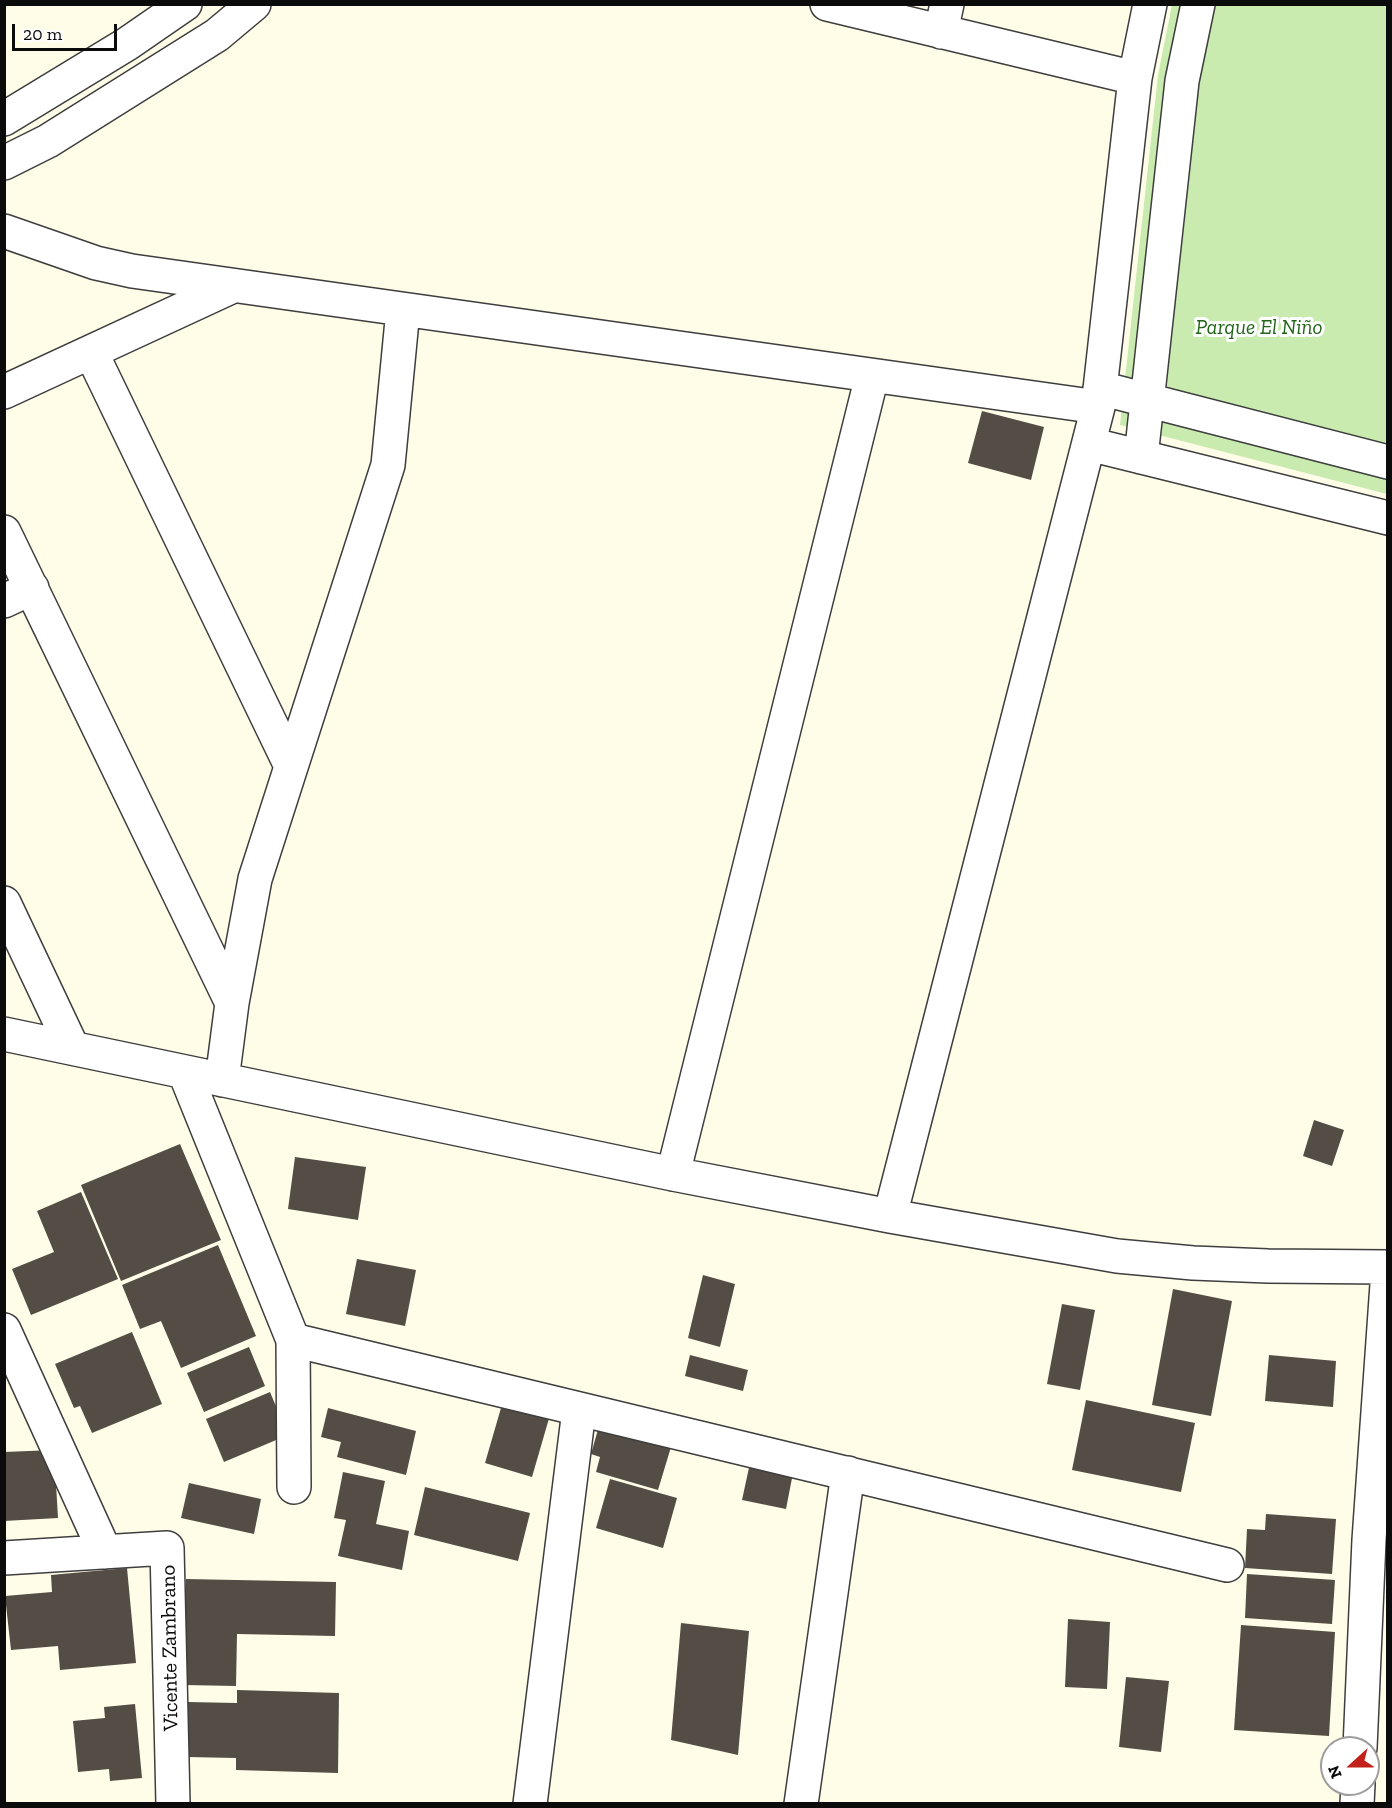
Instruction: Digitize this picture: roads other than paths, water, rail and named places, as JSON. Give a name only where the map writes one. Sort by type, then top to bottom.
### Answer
[{"type":"street","points":[[4,119],[127,44],[185,4]]},
{"type":"street","points":[[4,163],[48,141],[197,48],[217,35],[254,4]]},
{"type":"street","points":[[827,4],[944,18],[1134,78]]},
{"type":"street","points":[[890,1216],[1089,444],[1099,397],[1134,78],[1150,4]]},
{"type":"street","points":[[1141,457],[1182,81],[1198,4]]},
{"type":"street","points":[[4,231],[96,263],[132,271],[233,286],[872,376],[1146,400],[1388,462]]},
{"type":"street","points":[[4,392],[233,286]]},
{"type":"street","points":[[222,1080],[232,1003],[255,879],[388,465],[403,310]]},
{"type":"street","points":[[91,352],[291,766]]},
{"type":"street","points":[[673,1174],[872,376]]},
{"type":"street","points":[[1089,444],[1388,518]]},
{"type":"street","points":[[4,532],[18,595],[232,1003]]},
{"type":"street","points":[[4,903],[72,1047]]},
{"type":"street","points":[[4,1034],[673,1174],[890,1216],[1128,1257],[1193,1263],[1388,1269],[1375,1666],[1362,1736]]},
{"type":"street","points":[[185,1073],[293,1340],[294,1487]]},
{"type":"street","points":[[4,1330],[105,1552]]},
{"type":"street","points":[[293,1340],[1227,1565]]},
{"type":"street","points":[[530,1803],[579,1410]]},
{"type":"street","points":[[801,1803],[849,1473]]},
{"type":"street","name":"Vicente Zambrano","points":[[4,1558],[167,1548],[173,1803]]},
{"type":"park label","name":"Parque El Niño","points":[[1259,328]]}]
